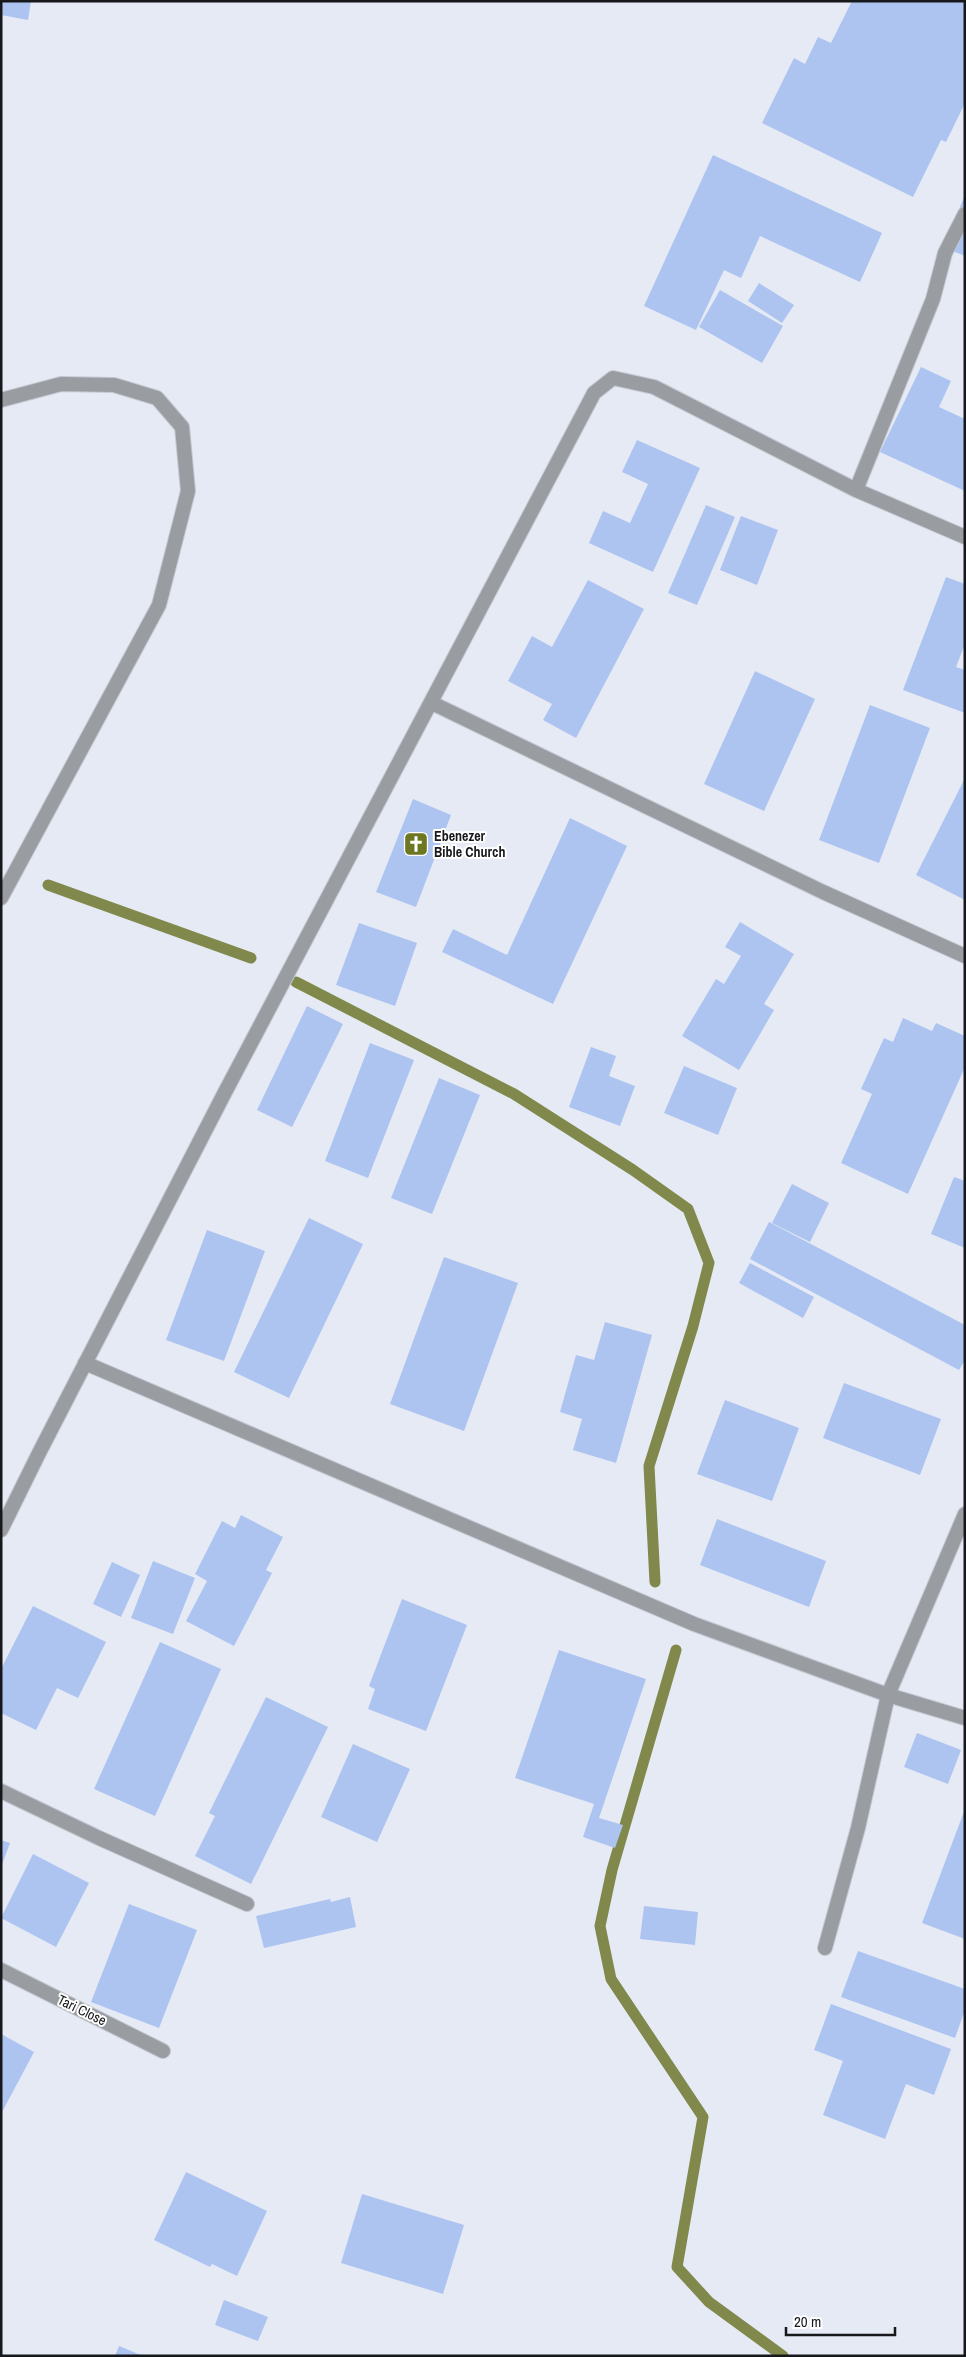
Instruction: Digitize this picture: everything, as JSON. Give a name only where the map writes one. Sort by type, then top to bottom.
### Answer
[{"type":"street","points":[[856,490],[933,298],[945,253],[965,214]]},
{"type":"street","points":[[1,1530],[85,1363],[594,393],[613,378],[654,387],[856,490],[965,537]]},
{"type":"street","points":[[1,400],[61,384],[114,385],[157,398],[182,427],[188,491],[159,605],[1,898]]},
{"type":"street","points":[[432,703],[823,892],[965,956]]},
{"type":"street","points":[[85,1363],[694,1624],[888,1695],[965,1718]]},
{"type":"street","points":[[825,1948],[858,1828],[888,1695],[965,1514]]},
{"type":"street","points":[[1,1791],[99,1838],[247,1904]]},
{"type":"street","name":"Tari Close","points":[[1,1970],[163,2050]]},
{"type":"building","points":[[1,1],[31,1],[28,20],[1,15]]},
{"type":"building","points":[[852,1],[965,1],[965,103],[946,142],[941,140],[913,197],[762,123],[794,58],[805,64],[818,37],[831,43]]},
{"type":"building","points":[[713,155],[882,233],[860,282],[760,236],[741,278],[724,270],[696,330],[644,306]]},
{"type":"building","points":[[965,195],[965,256],[943,247]]},
{"type":"building","points":[[759,283],[794,305],[782,323],[748,301]]},
{"type":"building","points":[[720,290],[783,326],[762,363],[699,327]]},
{"type":"building","points":[[921,367],[951,381],[939,407],[965,419],[965,491],[880,452]]},
{"type":"building","points":[[637,440],[700,468],[653,572],[589,543],[603,511],[630,523],[648,484],[622,472]]},
{"type":"building","points":[[706,505],[735,517],[697,605],[668,593]]},
{"type":"building","points":[[741,516],[778,530],[757,585],[720,570]]},
{"type":"building","points":[[946,577],[965,584],[965,644],[956,667],[965,670],[965,713],[903,690]]},
{"type":"building","points":[[588,580],[644,609],[576,738],[543,720],[552,704],[508,681],[532,636],[552,647]]},
{"type":"building","points":[[755,671],[815,699],[764,811],[704,784]]},
{"type":"building","points":[[870,705],[930,728],[879,863],[819,840]]},
{"type":"building","points":[[965,778],[965,900],[916,875]]},
{"type":"building","points":[[413,799],[451,815],[416,907],[376,892]]},
{"type":"building","points":[[570,818],[627,846],[553,1004],[442,952],[453,929],[507,955]]},
{"type":"building","points":[[740,922],[794,954],[764,1004],[774,1010],[739,1070],[682,1036],[716,979],[724,984],[741,956],[725,947]]},
{"type":"building","points":[[359,923],[417,943],[395,1006],[336,985]]},
{"type":"building","points":[[307,1006],[343,1024],[292,1127],[257,1110]]},
{"type":"building","points":[[903,1018],[932,1031],[936,1023],[965,1036],[965,1067],[908,1194],[841,1163],[872,1094],[861,1089],[884,1038],[893,1042]]},
{"type":"building","points":[[370,1043],[414,1060],[368,1178],[325,1161]]},
{"type":"building","points":[[591,1047],[616,1056],[609,1076],[635,1086],[620,1126],[569,1107]]},
{"type":"building","points":[[684,1066],[737,1088],[718,1135],[664,1113]]},
{"type":"building","points":[[439,1078],[480,1095],[432,1214],[391,1198]]},
{"type":"building","points":[[954,1177],[965,1181],[965,1248],[931,1234]]},
{"type":"building","points":[[792,1184],[829,1203],[810,1242],[772,1223]]},
{"type":"building","points":[[309,1218],[363,1244],[289,1398],[234,1372]]},
{"type":"building","points":[[769,1222],[965,1325],[965,1360],[959,1370],[750,1259]]},
{"type":"building","points":[[207,1230],[265,1251],[224,1361],[166,1340]]},
{"type":"building","points":[[444,1257],[518,1283],[464,1431],[390,1404]]},
{"type":"building","points":[[750,1263],[814,1297],[803,1318],[739,1283]]},
{"type":"building","points":[[605,1322],[652,1335],[616,1463],[573,1450],[582,1419],[560,1412],[576,1355],[594,1360]]},
{"type":"building","points":[[844,1383],[941,1419],[920,1475],[823,1438]]},
{"type":"building","points":[[725,1400],[799,1428],[772,1501],[697,1474]]},
{"type":"building","points":[[241,1515],[283,1537],[266,1570],[272,1573],[234,1646],[186,1621],[207,1581],[195,1574],[222,1521],[235,1528]]},
{"type":"building","points":[[717,1519],[826,1561],[809,1607],[700,1565]]},
{"type":"building","points":[[153,1561],[195,1578],[173,1634],[131,1618]]},
{"type":"building","points":[[112,1562],[140,1575],[121,1617],[93,1604]]},
{"type":"building","points":[[402,1599],[467,1625],[426,1731],[368,1709],[375,1689],[369,1686]]},
{"type":"building","points":[[33,1606],[106,1642],[78,1698],[57,1688],[36,1730],[1,1713],[1,1669]]},
{"type":"building","points":[[160,1642],[221,1669],[155,1816],[94,1789]]},
{"type":"building","points":[[559,1650],[646,1679],[599,1818],[623,1825],[615,1848],[583,1837],[594,1804],[515,1778]]},
{"type":"building","points":[[266,1697],[328,1727],[251,1884],[195,1856],[215,1816],[209,1813]]},
{"type":"building","points":[[917,1733],[961,1750],[948,1784],[904,1767]]},
{"type":"building","points":[[353,1744],[410,1769],[377,1842],[321,1817]]},
{"type":"building","points":[[965,1809],[965,1939],[922,1923]]},
{"type":"building","points":[[1,1840],[10,1843],[1,1867]]},
{"type":"building","points":[[33,1854],[89,1883],[56,1947],[1,1918]]},
{"type":"building","points":[[350,1897],[356,1927],[264,1948],[256,1916],[330,1899],[331,1902]]},
{"type":"building","points":[[129,1904],[197,1930],[159,2028],[91,2002]]},
{"type":"building","points":[[644,1906],[698,1912],[695,1945],[640,1939]]},
{"type":"building","points":[[858,1951],[965,1989],[965,2010],[955,2038],[841,1997]]},
{"type":"building","points":[[831,2004],[951,2049],[934,2095],[906,2084],[885,2139],[823,2115],[843,2061],[814,2050]]},
{"type":"building","points":[[1,2034],[34,2052],[1,2114]]},
{"type":"building","points":[[186,2172],[267,2211],[237,2276],[212,2264],[210,2267],[154,2240]]},
{"type":"building","points":[[362,2194],[464,2225],[443,2294],[341,2263]]},
{"type":"building","points":[[224,2300],[268,2317],[258,2341],[215,2325]]},
{"type":"building","points":[[119,2346],[143,2356],[115,2356]]},
{"type":"waterway","points":[[48,885],[251,958]]},
{"type":"waterway","points":[[296,982],[514,1094],[633,1170],[688,1209],[709,1263],[693,1326],[649,1466],[655,1582]]},
{"type":"waterway","points":[[676,1650],[612,1870],[600,1926],[611,1979],[703,2117],[677,2267],[709,2302],[783,2356]]},
{"type":"place","name":"Ebenezer Bible Church","points":[[416,844]]}]
